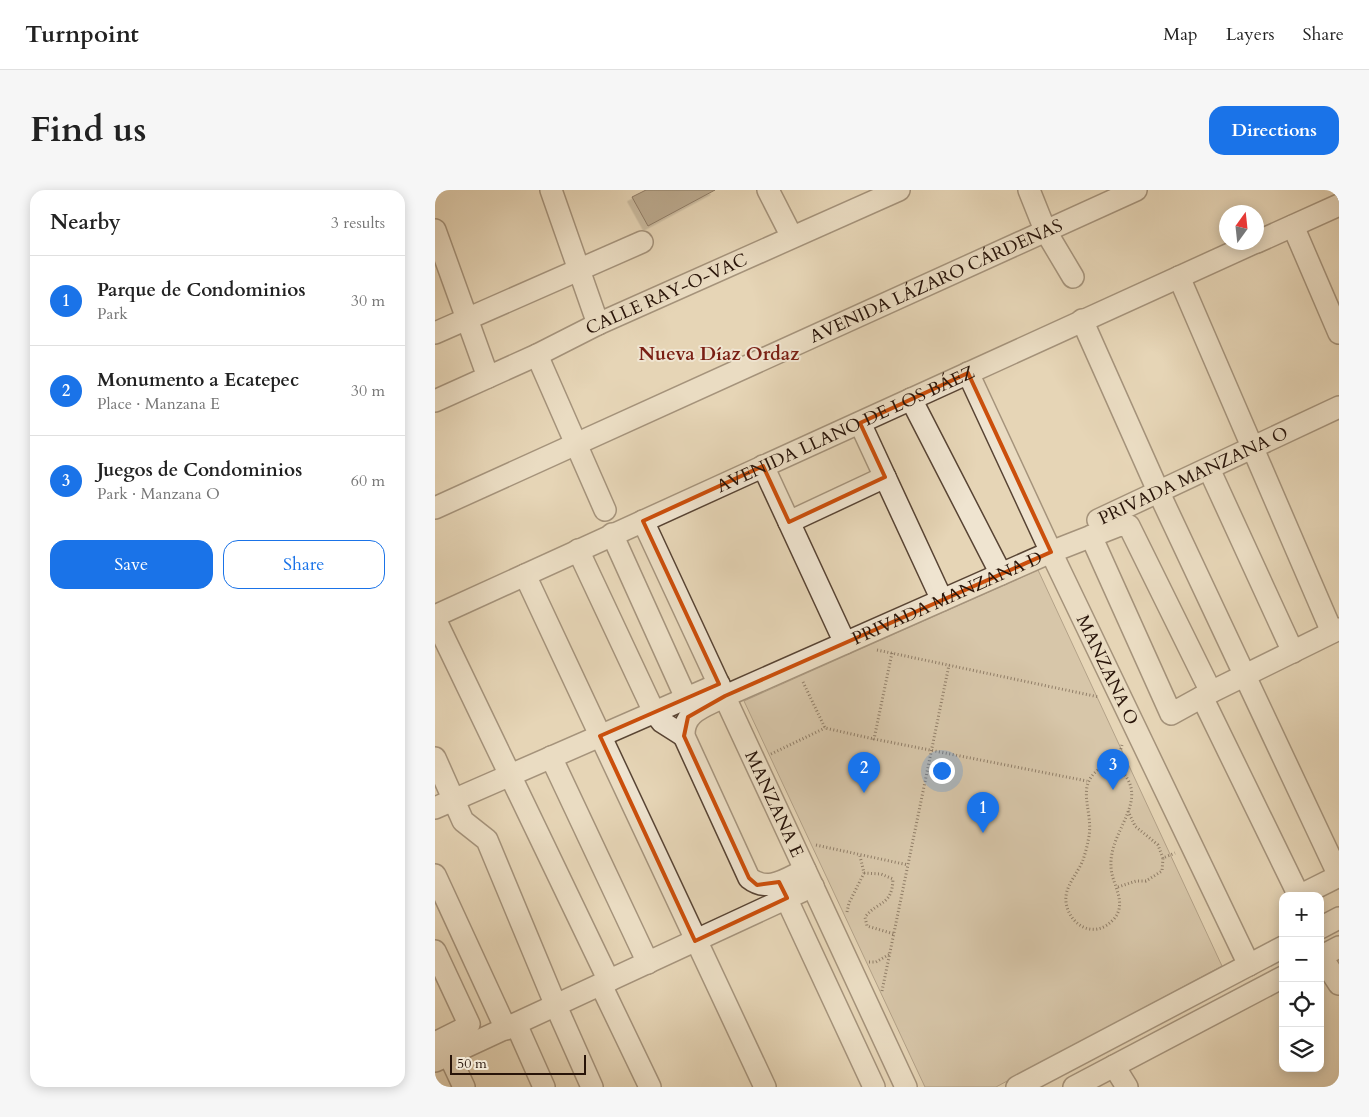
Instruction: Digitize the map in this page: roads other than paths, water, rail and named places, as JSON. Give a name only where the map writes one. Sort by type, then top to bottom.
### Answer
[{"type":"street","points":[[551,190],[580,269],[597,324]]},
{"type":"street","points":[[768,190],[792,237]]},
{"type":"street","name":"CALLE RAY-O-VAC","points":[[435,401],[537,356],[597,324],[899,190]]},
{"type":"street","points":[[1029,190],[1045,230],[1073,277]]},
{"type":"street","name":"AVENIDA LÁZARO CÁRDENAS","points":[[435,508],[1136,190]]},
{"type":"street","name":"AVENIDA LLANO DE LOS BÁEZ","points":[[1264,239],[1339,205]]},
{"type":"street","points":[[1293,226],[1339,333]]},
{"type":"street","points":[[435,230],[488,377]]},
{"type":"street","points":[[435,333],[642,242]]},
{"type":"street","name":"AVENIDA LLANO DE LOS BÁEZ","points":[[435,618],[612,534],[1238,250]]},
{"type":"street","points":[[1091,536],[1171,714],[1335,630],[1179,277]]},
{"type":"street","points":[[1082,320],[1159,493],[1339,876],[1307,892]]},
{"type":"street","points":[[537,356],[605,510]]},
{"type":"street","name":"MANZANA O","points":[[968,373],[1249,965]]},
{"type":"street","points":[[911,399],[1001,574]]},
{"type":"street","name":"PRIVADA MANZANA O","points":[[1049,547],[1339,407]]},
{"type":"street","points":[[859,423],[942,600]]},
{"type":"street","name":"PRIVADA MANZANA D","points":[[763,466],[845,643]]},
{"type":"street","points":[[1209,469],[1293,652]]},
{"type":"street","points":[[789,522],[885,477]]},
{"type":"street","name":"MANZANA E","points":[[643,521],[906,1087]]},
{"type":"street","points":[[1049,547],[1091,536],[1120,524],[1129,526],[1297,892]]},
{"type":"street","points":[[612,534],[685,698]]},
{"type":"street","name":"PRIVADA MANZANA D","points":[[722,690],[795,665],[1001,574],[1049,547]]},
{"type":"street","points":[[578,550],[654,712],[663,722],[684,736]]},
{"type":"street","points":[[525,575],[765,1087]]},
{"type":"street","points":[[435,618],[510,775],[605,983],[650,1087]]},
{"type":"street","points":[[444,804],[685,698],[722,690]]},
{"type":"street","points":[[722,690],[688,716],[684,726],[684,736],[749,878],[757,884],[783,890],[874,1087]]},
{"type":"street","points":[[551,757],[648,963]]},
{"type":"street","points":[[435,758],[444,804],[487,840],[592,1087]]},
{"type":"street","points":[[435,875],[544,1087]]},
{"type":"street","points":[[440,1050],[511,1026],[556,1006],[695,941],[783,890],[809,878]]},
{"type":"street","points":[[1324,926],[1339,918]]},
{"type":"street","points":[[1017,1087],[1279,949]]},
{"type":"street","points":[[435,951],[468,1018],[469,1024],[440,1050]]},
{"type":"street","points":[[1327,953],[1339,984]]},
{"type":"street","points":[[1074,1087],[1279,979]]},
{"type":"street","points":[[440,1050],[464,1087]]},
{"type":"street","points":[[1114,1066],[1127,1087]]},
{"type":"place","name":"Juegos de Condominios","points":[[1113,790]]},
{"type":"place","name":"Monumento a Ecatepec","points":[[864,793]]},
{"type":"place","name":"Parque de Condominios","points":[[983,833]]},
{"type":"district","name":"Nueva Díaz Ordaz","points":[[719,354]]}]
